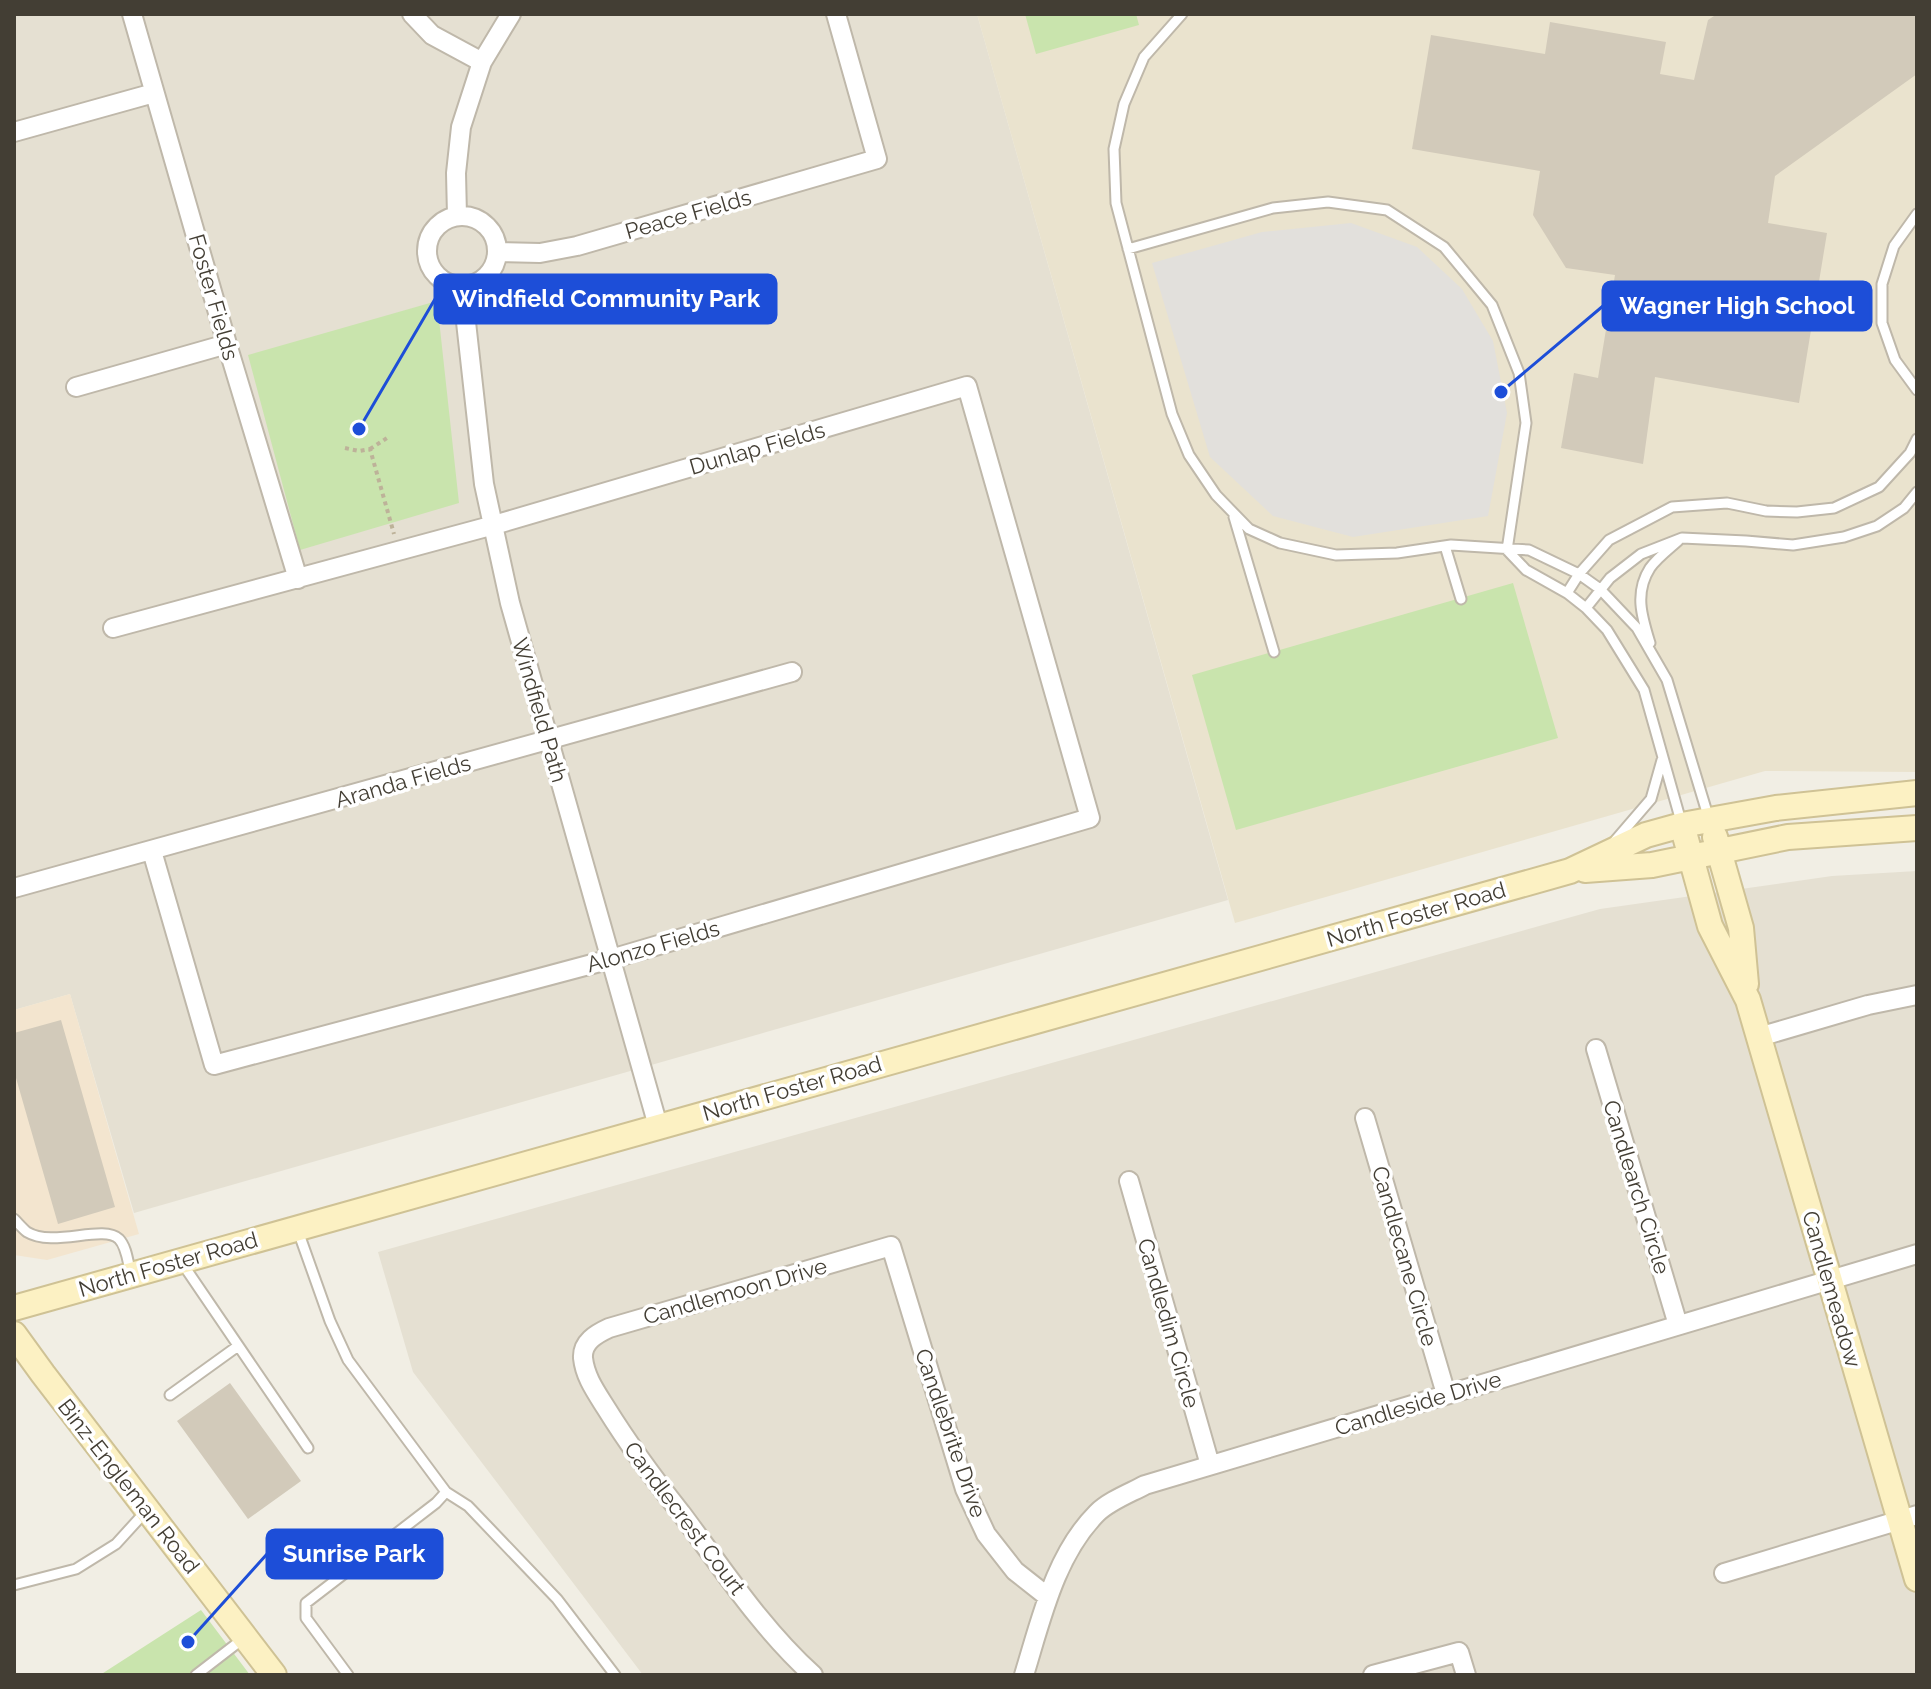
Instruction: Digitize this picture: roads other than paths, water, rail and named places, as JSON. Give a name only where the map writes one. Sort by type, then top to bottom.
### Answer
[{"type":"main road","name":"North Foster Road","points":[[14,1308],[1570,871],[1646,835],[1682,825],[1776,808],[1917,793]]},
{"type":"main road","name":"Candlemeadow","points":[[1709,819],[1741,928],[1748,1000]]},
{"type":"main road","name":"Candlemeadow","points":[[1682,825],[1710,926],[1748,1000],[1829,1279],[1908,1518],[1917,1579]]},
{"type":"main road","name":"North Foster Road","points":[[1570,871],[1652,865],[1788,837],[1917,828]]},
{"type":"main road","name":"Binz-Engleman Road","points":[[14,1334],[274,1675]]},
{"type":"street","name":"Foster Fields","points":[[132,14],[298,579]]},
{"type":"street","points":[[412,14],[432,35],[482,62]]},
{"type":"street","points":[[457,216],[456,173],[461,127],[482,62],[511,14]]},
{"type":"street","name":"Peace Fields","points":[[497,252],[540,253],[577,246],[877,159],[836,14]]},
{"type":"street","points":[[14,132],[154,93]]},
{"type":"street","points":[[457,216],[480,221],[489,229],[497,252],[494,265],[486,276],[462,286],[438,276],[427,253],[435,229],[445,220],[457,216]]},
{"type":"street","name":"Windfield Path","points":[[462,286],[484,484],[510,603],[658,1126]]},
{"type":"street","points":[[76,387],[227,344]]},
{"type":"street","name":"Dunlap Fields","points":[[113,628],[494,525],[967,386],[1090,818]]},
{"type":"street","name":"Aranda Fields","points":[[14,888],[792,672]]},
{"type":"street","name":"Alonzo Fields","points":[[152,851],[214,1065],[611,959],[1090,818]]},
{"type":"street","points":[[1759,1037],[1868,1005],[1917,995]]},
{"type":"street","name":"Candlearch Circle","points":[[1596,1049],[1678,1325]]},
{"type":"street","name":"Candlecane Circle","points":[[1365,1118],[1446,1394]]},
{"type":"street","name":"Candledim Circle","points":[[1129,1181],[1210,1465]]},
{"type":"street","name":"Candlemoon Drive","points":[[585,1346],[598,1333],[609,1328],[891,1246]]},
{"type":"street","name":"Candlebrite Drive","points":[[891,1246],[965,1489],[986,1534],[1015,1571],[1048,1597]]},
{"type":"street","name":"Candleside Drive","points":[[1024,1675],[1048,1597],[1073,1540],[1099,1510],[1145,1485],[1917,1254]]},
{"type":"street","name":"Candlecrest Court","points":[[585,1346],[583,1357],[588,1380],[628,1443],[766,1627],[813,1675]]},
{"type":"street","points":[[1724,1573],[1908,1518]]},
{"type":"street","points":[[1373,1675],[1459,1652],[1466,1675]]},
{"type":"lane","points":[[1182,14],[1144,57],[1124,104],[1114,149],[1116,203],[1172,414],[1189,455],[1216,495],[1249,529],[1280,543],[1336,555],[1397,553],[1445,546],[1529,550],[1579,574],[1600,589],[1637,628],[1667,680],[1709,819]]},
{"type":"lane","points":[[1128,249],[1273,208],[1328,202],[1387,210],[1444,247],[1492,305],[1519,373],[1526,423],[1507,550]]},
{"type":"lane","points":[[1917,214],[1894,246],[1882,284],[1882,323],[1895,360],[1917,390]]},
{"type":"lane","points":[[1567,593],[1609,540],[1672,507],[1727,503],[1766,511],[1834,508],[1879,487],[1910,453],[1917,439]]},
{"type":"lane","points":[[1586,608],[1610,578],[1641,554],[1682,538],[1793,545],[1844,537],[1877,526],[1904,508],[1917,492]]},
{"type":"lane","points":[[1233,512],[1274,652]]},
{"type":"lane","points":[[1656,661],[1642,618],[1640,591],[1651,567],[1682,538]]},
{"type":"lane","points":[[1445,546],[1461,599]]},
{"type":"lane","points":[[1507,550],[1526,570],[1567,593],[1586,608],[1607,630],[1644,690],[1682,825]]},
{"type":"lane","points":[[1601,856],[1651,799],[1663,757]]},
{"type":"lane","points":[[14,1206],[17,1222],[29,1233],[56,1239],[104,1233],[117,1237],[123,1245],[131,1274]]},
{"type":"lane","points":[[297,1228],[319,1292],[348,1360],[446,1492],[468,1506],[557,1599],[615,1675]]},
{"type":"lane","points":[[180,1260],[308,1448]]},
{"type":"lane","points":[[170,1395],[238,1346]]},
{"type":"lane","points":[[348,1675],[306,1618],[306,1603],[436,1503],[446,1492]]},
{"type":"lane","points":[[14,1585],[76,1569],[116,1544],[148,1509]]},
{"type":"lane","points":[[196,1675],[245,1637]]},
{"type":"place","name":"Wagner High School","points":[[1501,392]]},
{"type":"place","name":"Windfield Community Park","points":[[359,429]]},
{"type":"place","name":"Sunrise Park","points":[[188,1642]]}]
